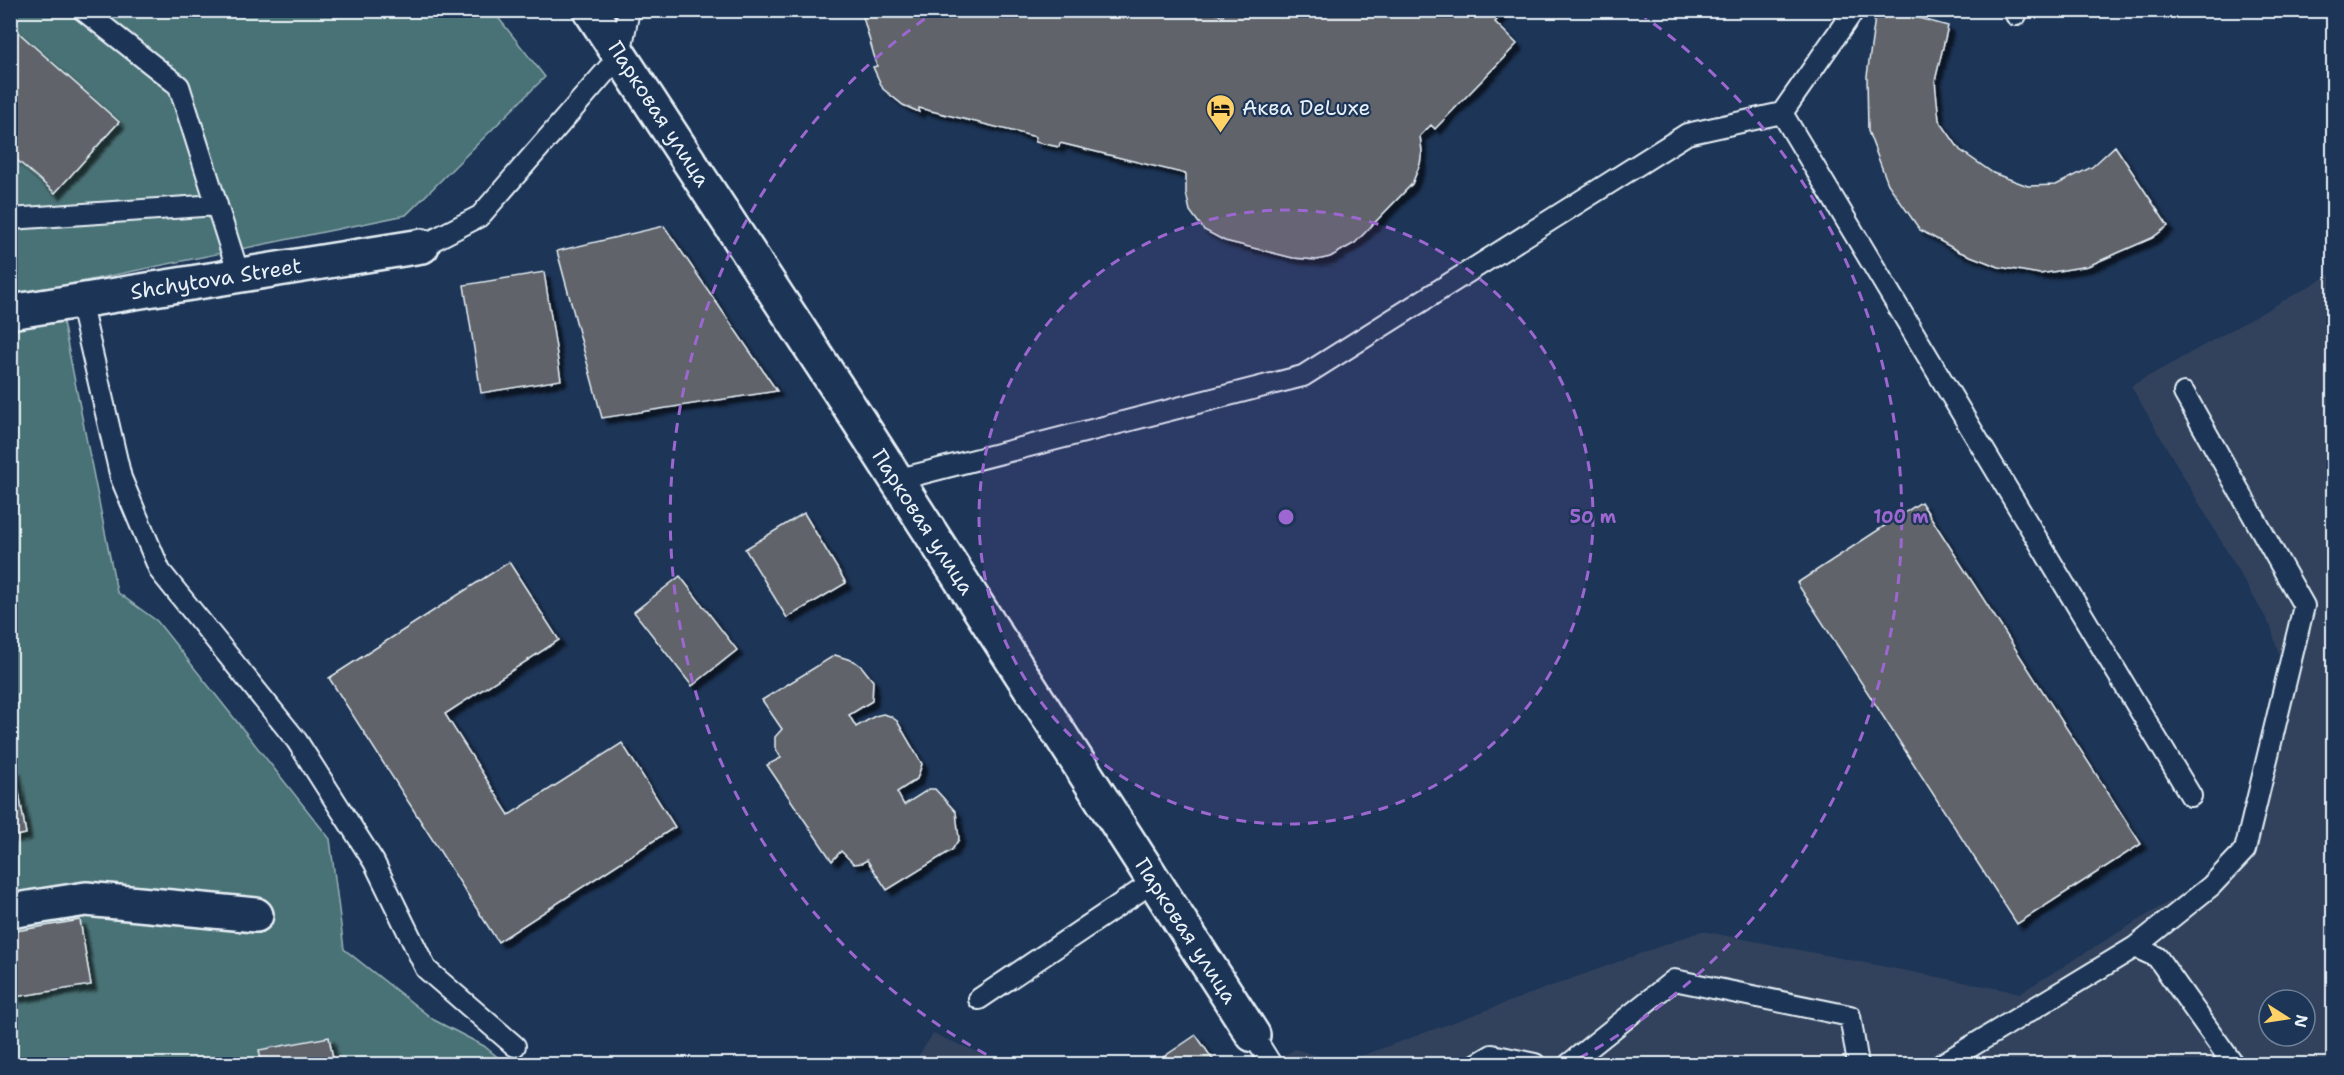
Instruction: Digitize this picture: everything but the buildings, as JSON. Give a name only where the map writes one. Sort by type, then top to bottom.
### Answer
[{"type":"street","name":"Парковая улица","points":[[590,10],[1253,1035]]},
{"type":"street","name":"Shchytova Street","points":[[10,312],[422,246]]},
{"type":"street","points":[[10,910],[86,899],[256,915]]},
{"type":"lane","points":[[83,10],[179,86],[238,275]]},
{"type":"lane","points":[[422,246],[480,216],[620,55],[629,10]]},
{"type":"lane","points":[[896,480],[1303,376],[1687,134],[1782,113],[1854,10]]},
{"type":"lane","points":[[1782,113],[2191,796]]},
{"type":"lane","points":[[10,219],[217,206]]},
{"type":"lane","points":[[80,301],[121,478],[160,570],[297,741],[374,862],[426,969],[515,1046]]},
{"type":"lane","points":[[1942,1065],[2135,947],[2211,886],[2246,850],[2304,606],[2184,393]]},
{"type":"lane","points":[[979,999],[1153,882]]},
{"type":"lane","points":[[2135,947],[2157,957],[2233,1065]]},
{"type":"lane","points":[[1569,1065],[1674,980],[1850,1016],[1858,1065]]},
{"type":"lane","points":[[1253,1035],[1271,1065]]},
{"type":"lane","points":[[1477,1065],[1492,1055],[1535,1065]]},
{"type":"shaded area","points":[[2333,273],[2333,1064],[1270,1064],[1295,1049],[1342,1063],[1702,931],[2020,993],[2220,870],[2243,823],[2281,661],[2271,627],[2131,386]]},
{"type":"shaded area","points":[[933,1034],[1008,1064],[913,1064]]},
{"type":"green space","points":[[10,11],[493,11],[545,77],[406,215],[56,287],[117,592],[157,621],[330,839],[344,949],[434,1020],[484,1046],[506,1064],[11,1064]]},
{"type":"place","name":"Аква DeLuxe","points":[[1221,134]]}]
